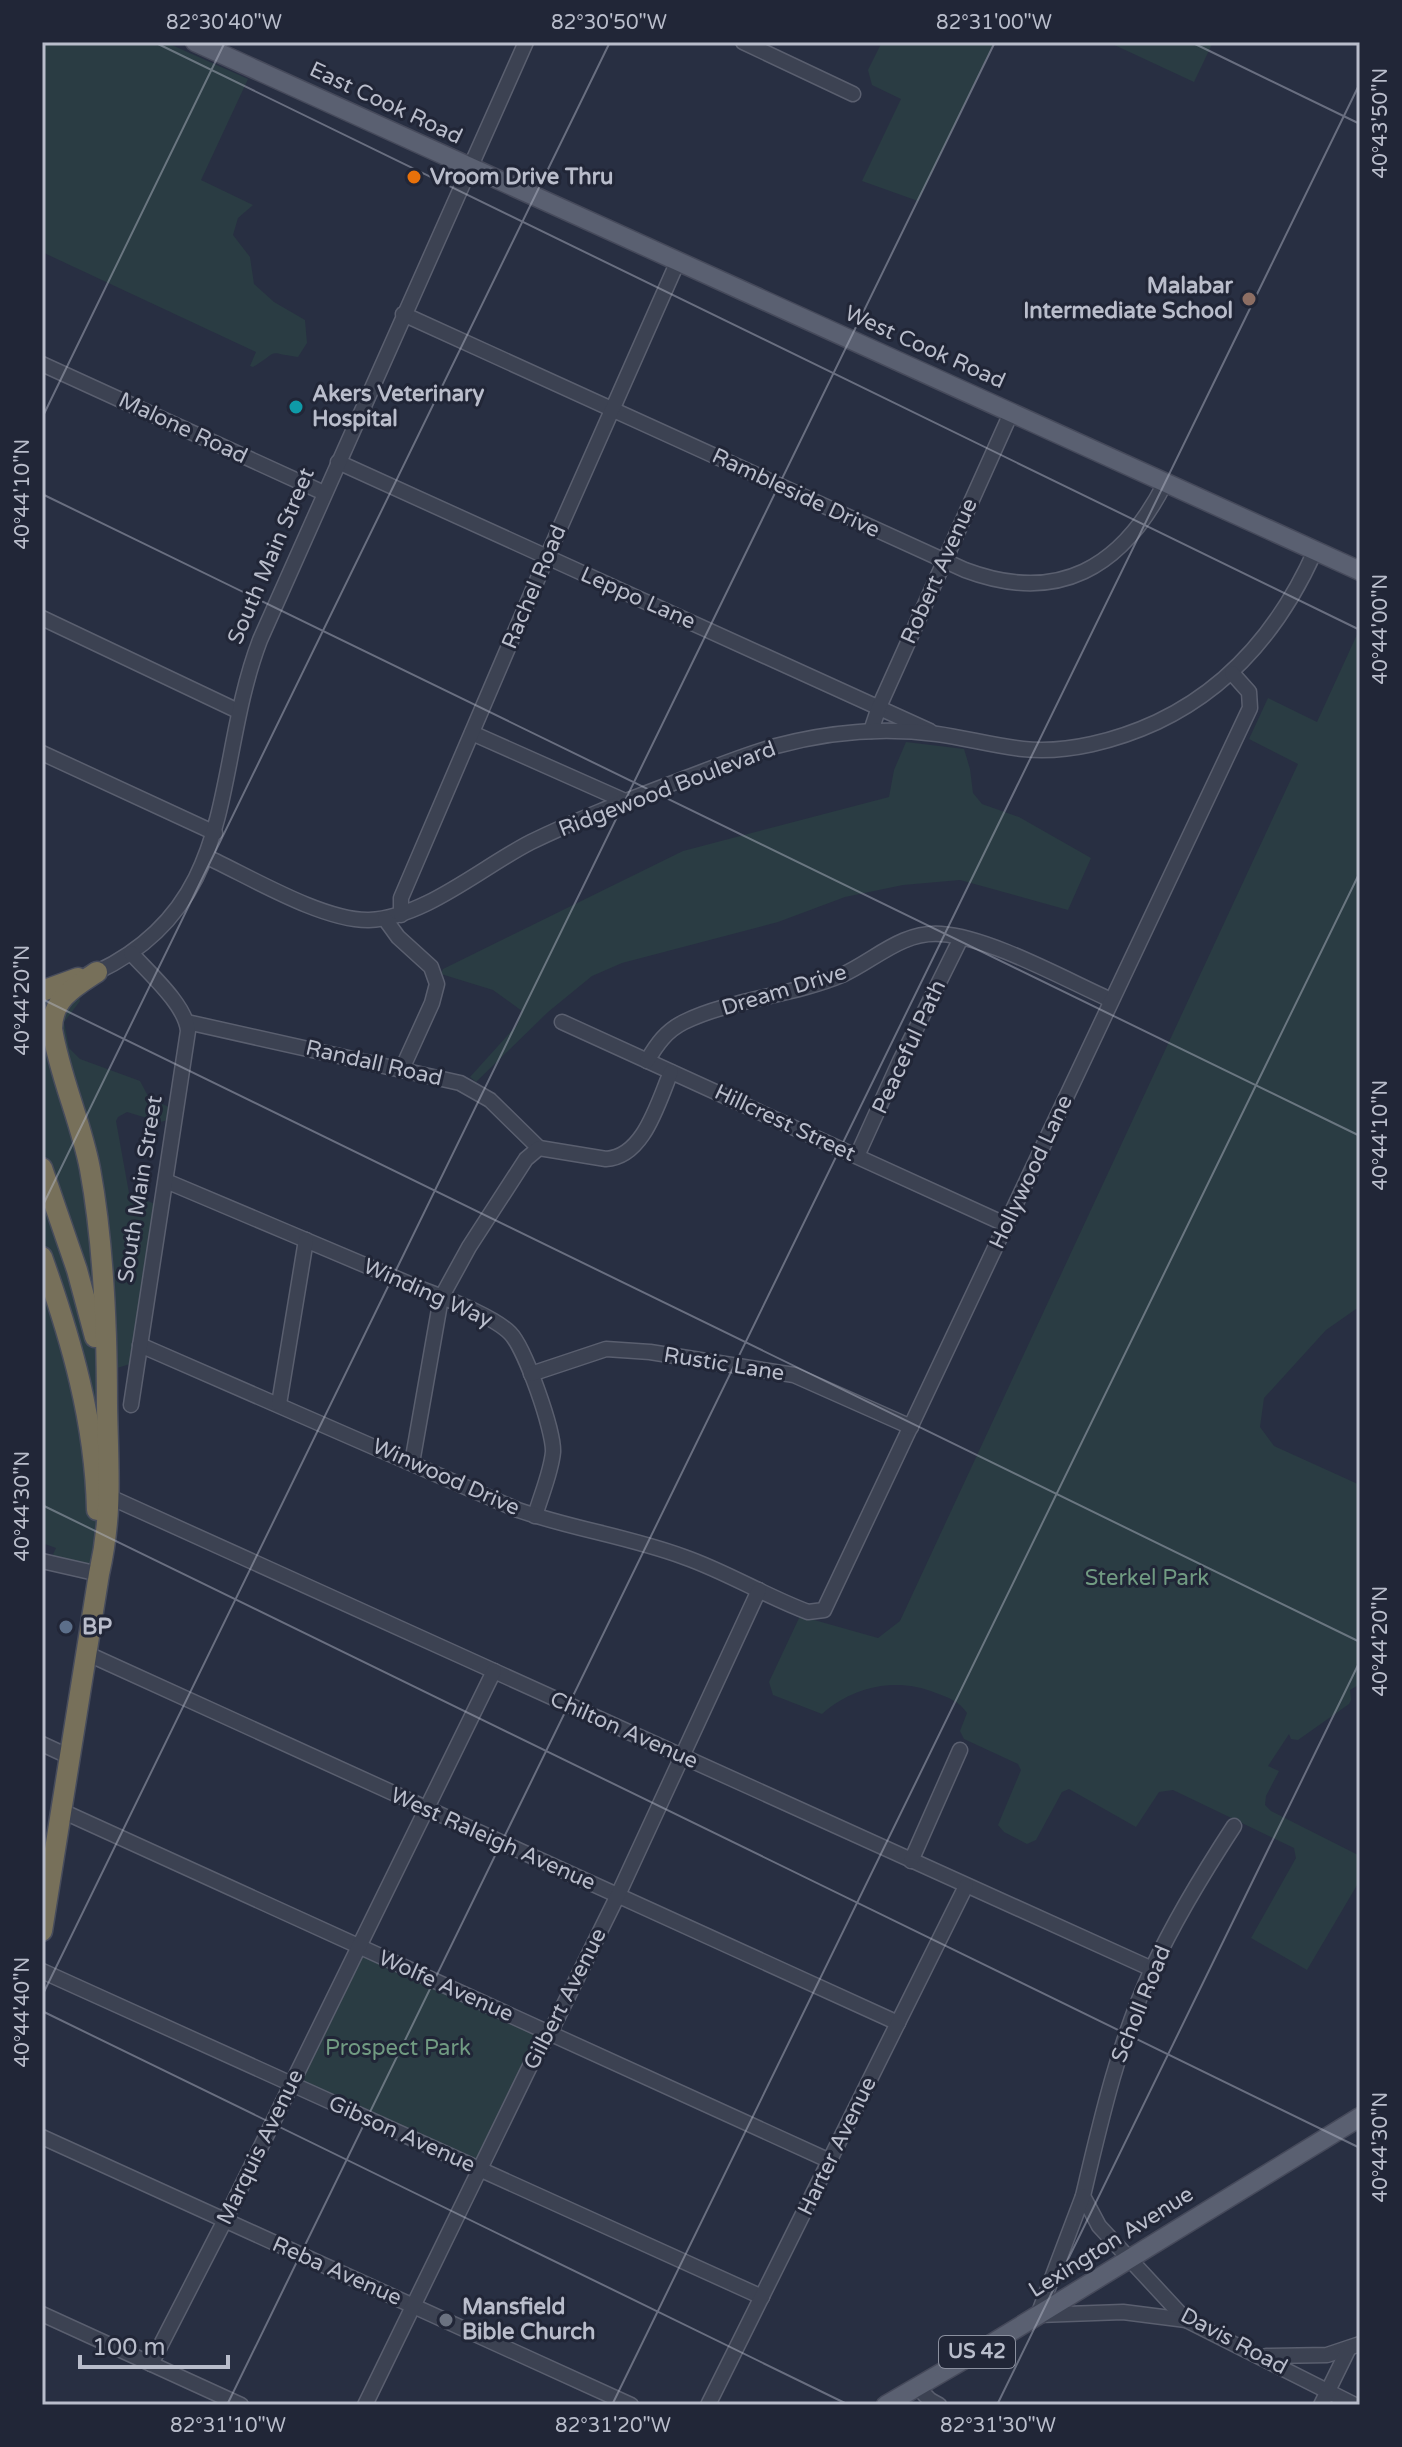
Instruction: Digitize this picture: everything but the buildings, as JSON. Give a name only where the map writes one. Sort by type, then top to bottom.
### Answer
[{"type":"highway","points":[[42,991],[97,972]]},
{"type":"highway","points":[[97,972],[60,1000],[54,1011],[52,1029],[78,1120],[93,1190],[107,1352],[103,1494]]},
{"type":"highway","points":[[42,1168],[90,1314],[107,1408]]},
{"type":"highway","points":[[42,1257],[82,1386],[108,1535],[43,1921]]},
{"type":"main road","name":"East Cook Road","points":[[195,42],[469,168]]},
{"type":"main road","name":"West Cook Road","points":[[469,168],[1360,571]]},
{"type":"main road","name":"Lexington Avenue","points":[[886,2405],[1360,2117]]},
{"type":"street","name":"South Main Street","points":[[97,972],[131,953],[167,921],[191,889],[207,857],[215,833],[238,711],[260,640],[526,42]]},
{"type":"street","points":[[743,42],[853,94]]},
{"type":"street","name":"Rachel Road","points":[[401,915],[401,898],[678,261]]},
{"type":"street","name":"Rambleside Drive","points":[[403,314],[993,580],[1020,585],[1048,582],[1082,572],[1107,559],[1128,540],[1165,483]]},
{"type":"street","name":"Malone Road","points":[[42,364],[324,493]]},
{"type":"street","name":"Robert Avenue","points":[[871,731],[1011,413]]},
{"type":"street","name":"Leppo Lane","points":[[338,462],[938,734]]},
{"type":"street","name":"Ridgewood Boulevard","points":[[207,857],[334,915],[367,920],[385,919],[418,908],[534,841],[625,801],[778,745],[871,731],[938,734],[1040,750],[1076,746],[1138,730],[1189,705],[1232,673],[1274,623],[1315,551]]},
{"type":"street","points":[[42,618],[238,711]]},
{"type":"street","name":"Hollywood Lane","points":[[759,1590],[808,1612],[824,1610],[1250,708],[1249,692],[1232,673]]},
{"type":"street","points":[[472,733],[625,801]]},
{"type":"street","points":[[42,753],[215,833]]},
{"type":"street","points":[[385,919],[398,937],[431,967],[437,984],[432,1003],[402,1069]]},
{"type":"street","name":"Dream Drive","points":[[647,1061],[662,1037],[693,1018],[826,981],[860,966],[906,939],[928,934],[961,938],[993,947],[1111,1000]]},
{"type":"street","name":"Peaceful Path","points":[[857,1156],[961,938]]},
{"type":"street","points":[[131,953],[179,1008],[187,1022]]},
{"type":"street","name":"South Main Street","points":[[131,1405],[187,1022]]},
{"type":"street","name":"Randall Road","points":[[187,1022],[460,1083],[481,1094],[539,1148]]},
{"type":"street","name":"Hillcrest Street","points":[[562,1022],[1007,1225]]},
{"type":"street","points":[[412,1463],[441,1298],[469,1247],[526,1159],[539,1148],[606,1159],[631,1151],[642,1135],[671,1072]]},
{"type":"street","name":"Winding Way","points":[[166,1181],[441,1298],[501,1326],[511,1334],[531,1374],[549,1425],[553,1451],[535,1516]]},
{"type":"street","points":[[279,1404],[306,1240]]},
{"type":"street","name":"Winwood Drive","points":[[140,1345],[535,1516],[673,1553],[759,1590]]},
{"type":"street","name":"Rustic Lane","points":[[531,1374],[606,1349],[650,1352],[794,1375],[911,1427]]},
{"type":"street","name":"Chilton Avenue","points":[[103,1494],[1152,1969]]},
{"type":"street","points":[[42,1561],[99,1574]]},
{"type":"street","name":"Gilbert Avenue","points":[[365,2405],[531,2064],[550,2033],[618,1895],[759,1590]]},
{"type":"street","name":"West Raleigh Avenue","points":[[88,1654],[898,2023]]},
{"type":"street","name":"Marquis Avenue","points":[[151,2364],[225,2220],[494,1671]]},
{"type":"street","points":[[42,1744],[70,1757]]},
{"type":"street","points":[[911,1861],[960,1750]]},
{"type":"street","name":"Wolfe Avenue","points":[[62,1811],[830,2161]]},
{"type":"street","name":"Scholl Road","points":[[1038,2315],[1083,2196],[1118,2060],[1152,1969],[1192,1891],[1234,1826]]},
{"type":"street","name":"Harter Avenue","points":[[708,2405],[966,1886]]},
{"type":"street","name":"Gibson Avenue","points":[[42,1971],[762,2297]]},
{"type":"street","name":"Reba Avenue","points":[[42,2137],[631,2405]]},
{"type":"street","points":[[1083,2196],[1099,2226],[1128,2259]]},
{"type":"street","name":"Davis Road","points":[[1128,2259],[1186,2320],[1262,2356],[1325,2398],[1355,2405]]},
{"type":"street","points":[[1038,2315],[1123,2312],[1186,2320]]},
{"type":"street","points":[[42,2314],[241,2405]]},
{"type":"street","points":[[1262,2356],[1309,2357],[1354,2347]]},
{"type":"street","points":[[1325,2398],[1354,2347]]},
{"type":"street","points":[[917,2387],[939,2405]]},
{"type":"green space","points":[[42,42],[165,42],[248,79],[201,180],[253,205],[238,218],[233,235],[250,257],[254,284],[274,302],[305,320],[307,343],[298,357],[274,353],[250,366],[256,352],[42,252]]},
{"type":"green space","points":[[882,42],[994,42],[918,201],[862,181],[901,99],[872,85],[868,70]]},
{"type":"green space","points":[[1108,42],[1213,42],[1194,82]]},
{"type":"green space","name":"Sterkel Park","points":[[1360,628],[1360,1309],[1326,1330],[1264,1398],[1260,1427],[1274,1446],[1360,1485],[1360,1684],[1350,1690],[1349,1704],[1298,1740],[1291,1739],[1289,1734],[1268,1766],[1279,1771],[1266,1796],[1265,1805],[1271,1811],[1360,1856],[1360,1880],[1307,1970],[1251,1938],[1296,1858],[1294,1848],[1173,1790],[1159,1792],[1136,1827],[1069,1789],[1062,1792],[1036,1840],[1027,1844],[1004,1832],[998,1825],[1021,1770],[1018,1764],[964,1739],[960,1731],[967,1713],[953,1700],[921,1688],[891,1685],[862,1691],[834,1704],[822,1714],[773,1695],[769,1682],[800,1616],[878,1638],[900,1621],[1298,764],[1249,739],[1268,698],[1317,722]]},
{"type":"green space","points":[[906,742],[964,749],[973,793],[982,804],[1019,817],[1091,858],[1068,910],[960,880],[903,885],[845,897],[778,922],[622,963],[592,976],[548,1012],[476,1082],[470,1077],[517,1025],[522,1011],[493,990],[441,974],[443,969],[683,851],[889,797],[894,770]]},
{"type":"green space","points":[[42,985],[78,992],[80,1001],[64,1022],[69,1048],[80,1059],[140,1081],[149,1098],[171,1108],[169,1120],[160,1122],[127,1112],[116,1121],[129,1193],[157,1205],[130,1364],[114,1369],[104,1584],[48,1565],[56,1548],[42,1543]]},
{"type":"green space","name":"Prospect Park","points":[[360,1947],[550,2033],[481,2169],[291,2083]]},
{"type":"place","name":"Vroom Drive Thru","points":[[414,177]]},
{"type":"place","name":"Malabar Intermediate School","points":[[1249,299]]},
{"type":"place","name":"Akers Veterinary Hospital","points":[[296,407]]},
{"type":"place","name":"BP","points":[[66,1627]]},
{"type":"place","name":"Mansfield Bible Church","points":[[446,2320]]}]
